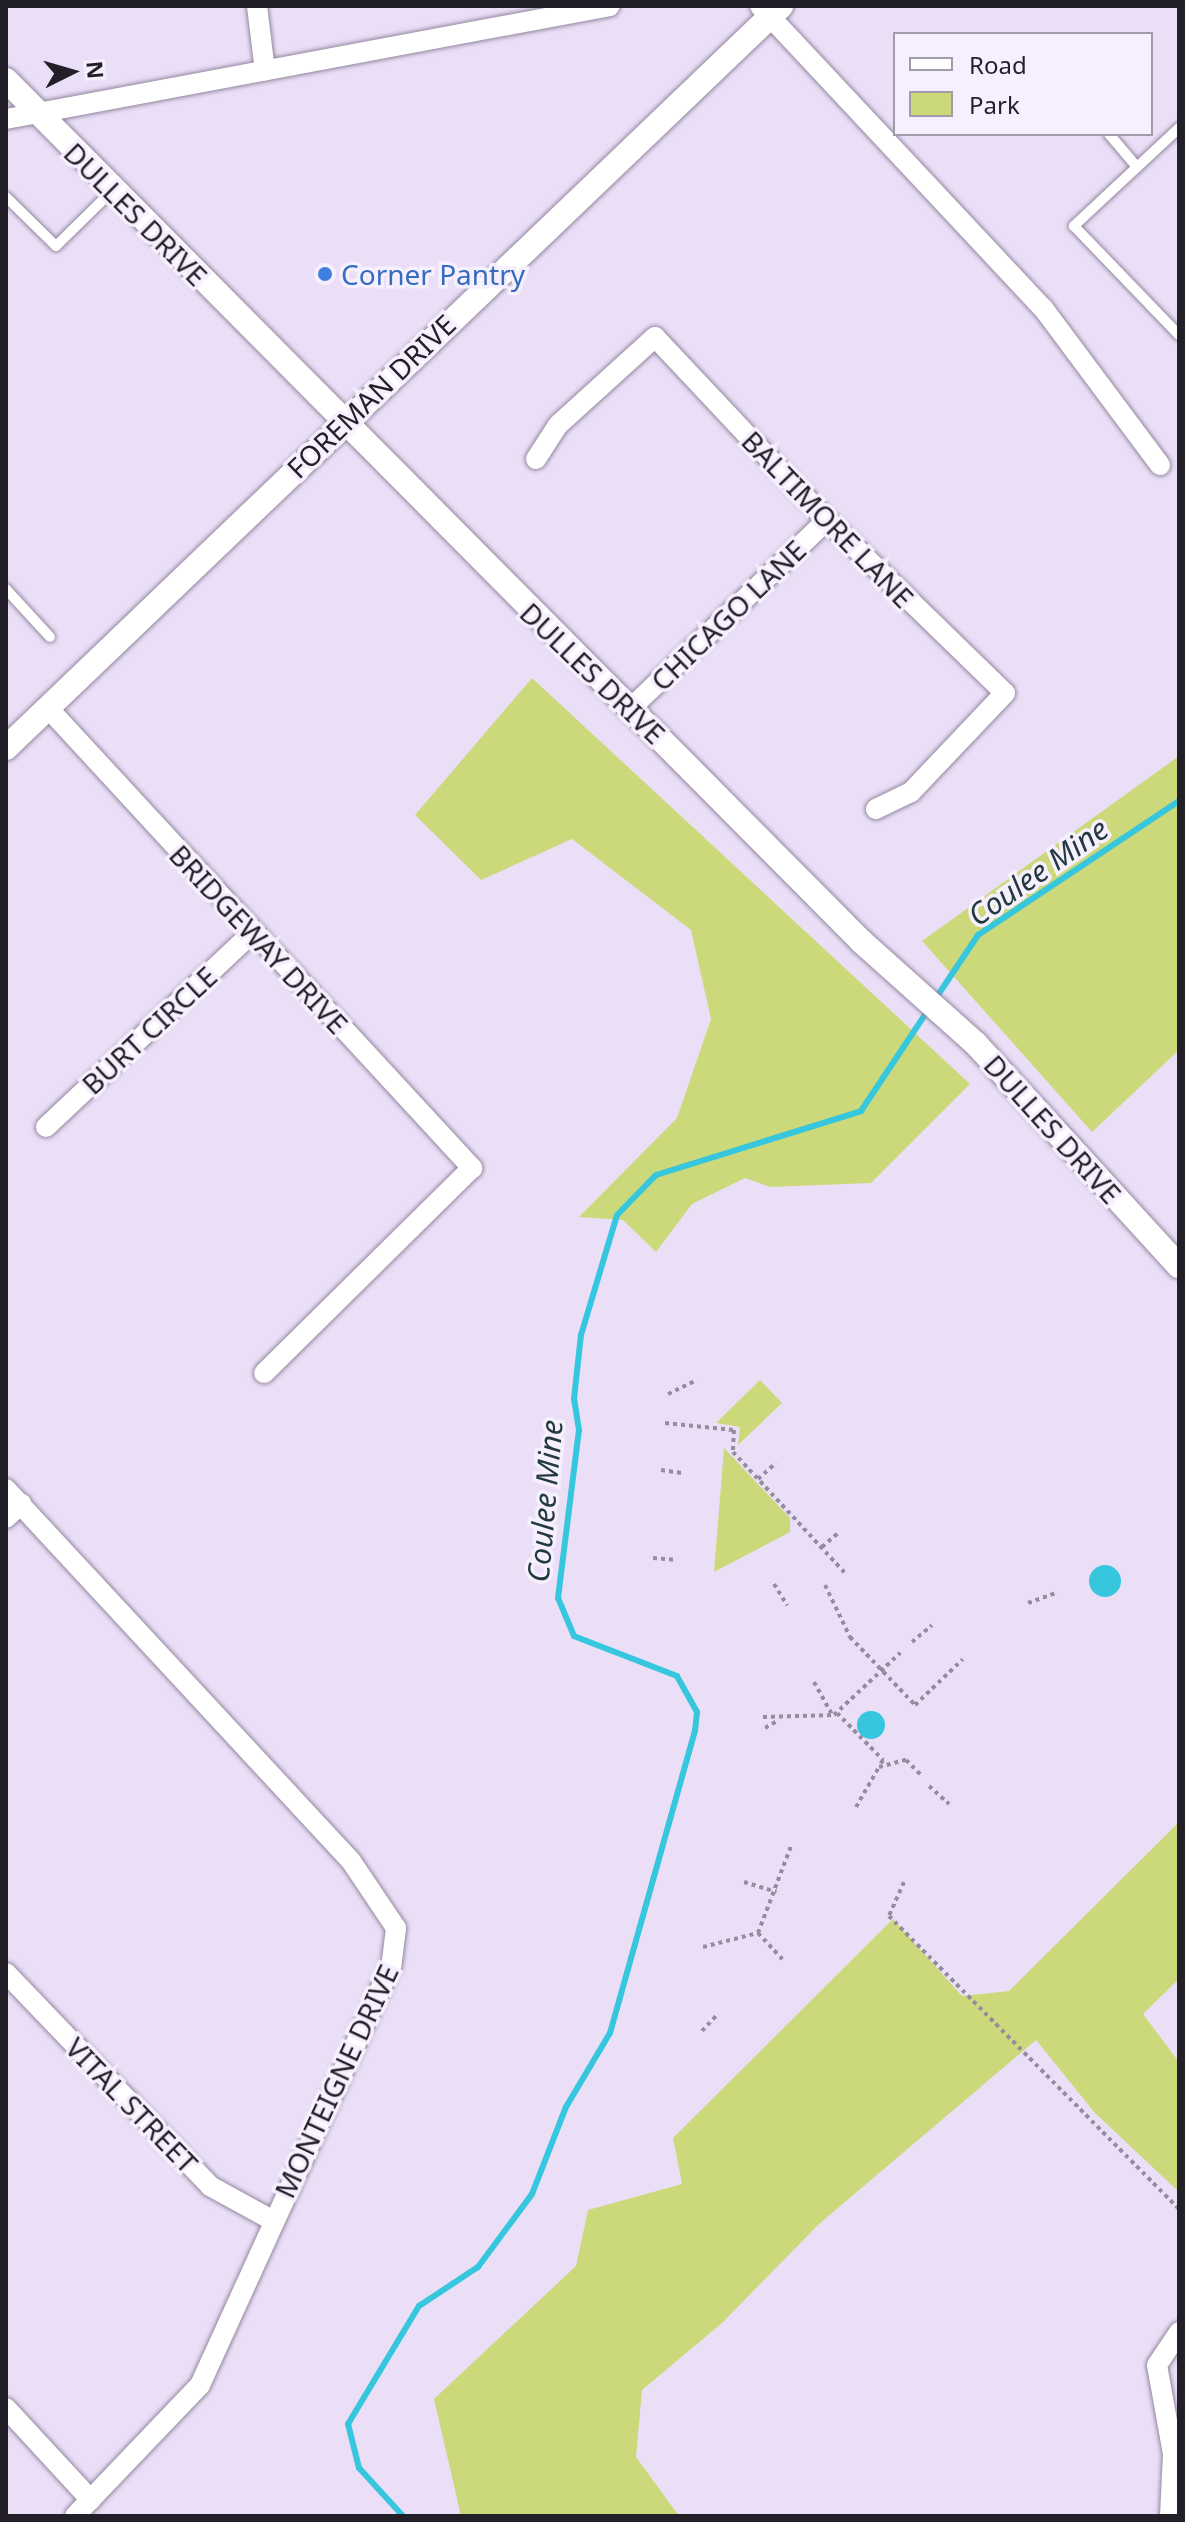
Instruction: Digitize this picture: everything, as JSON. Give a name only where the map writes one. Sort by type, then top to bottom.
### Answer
[{"type":"street","points":[[257,6],[265,71]]},
{"type":"street","points":[[6,119],[610,6]]},
{"type":"street","points":[[771,8],[1043,308],[1160,465]]},
{"type":"street","name":"FOREMAN DRIVE","points":[[6,748],[771,8]]},
{"type":"street","name":"DULLES DRIVE","points":[[6,80],[112,191],[630,709],[976,1044],[1179,1266]]},
{"type":"street","name":"BALTIMORE LANE","points":[[536,459],[558,425],[655,337],[827,520],[1005,693],[911,792],[876,809]]},
{"type":"street","name":"CHICAGO LANE","points":[[630,709],[827,520]]},
{"type":"street","name":"BRIDGEWAY DRIVE","points":[[48,708],[252,933],[472,1168],[264,1373]]},
{"type":"street","name":"BURT CIRCLE","points":[[46,1127],[252,933]]},
{"type":"street","name":"MONTEIGNE DRIVE","points":[[6,1489],[13,1511],[351,1861],[393,1917],[391,1966],[272,2220],[200,2385],[75,2516]]},
{"type":"street","name":"VITAL STREET","points":[[6,1973],[203,2180],[272,2220]]},
{"type":"street","points":[[1170,2516],[1173,2426],[1157,2365],[1179,2332]]},
{"type":"street","points":[[6,2408],[91,2500]]},
{"type":"lane","points":[[1179,128],[1074,226],[1179,335]]},
{"type":"lane","points":[[1111,136],[1137,167]]},
{"type":"lane","points":[[6,197],[56,246],[112,191]]},
{"type":"lane","points":[[6,589],[50,637]]},
{"type":"path","points":[[668,1394],[697,1380]]},
{"type":"path","points":[[665,1423],[734,1430],[733,1452],[846,1574]]},
{"type":"path","points":[[758,1479],[776,1463]]},
{"type":"path","points":[[661,1470],[682,1473]]},
{"type":"path","points":[[822,1547],[839,1532]]},
{"type":"path","points":[[653,1558],[674,1560]]},
{"type":"path","points":[[774,1584],[787,1605]]},
{"type":"path","points":[[825,1585],[850,1637],[915,1705],[963,1659]]},
{"type":"path","points":[[1028,1603],[1058,1592]]},
{"type":"path","points":[[912,1642],[932,1625]]},
{"type":"path","points":[[763,1717],[779,1720],[835,1714],[900,1653]]},
{"type":"path","points":[[814,1682],[835,1714],[883,1760],[856,1807]]},
{"type":"path","points":[[765,1728],[779,1720]]},
{"type":"path","points":[[879,1767],[906,1760],[920,1774]]},
{"type":"path","points":[[929,1786],[949,1804]]},
{"type":"path","points":[[758,1933],[791,1846]]},
{"type":"path","points":[[744,1882],[776,1892]]},
{"type":"path","points":[[904,1882],[889,1916],[1179,2209]]},
{"type":"path","points":[[703,1947],[758,1933]]},
{"type":"path","points":[[758,1933],[784,1961]]},
{"type":"path","points":[[702,2031],[718,2014]]},
{"type":"green space","points":[[532,678],[970,1084],[871,1183],[770,1187],[745,1178],[692,1204],[656,1252],[623,1220],[579,1217],[677,1118],[711,1019],[691,930],[572,839],[481,880],[415,815]]},
{"type":"green space","points":[[1179,756],[1179,1050],[1092,1132],[922,941]]},
{"type":"green space","points":[[760,1380],[782,1403],[738,1445],[740,1427],[716,1423]]},
{"type":"green space","points":[[724,1448],[790,1518],[790,1532],[714,1572]]},
{"type":"green space","points":[[1179,1822],[1179,1979],[1143,2014],[1179,2062],[1179,2192],[1095,2113],[1036,2040],[819,2224],[722,2323],[642,2390],[636,2457],[679,2516],[461,2516],[434,2399],[576,2266],[588,2210],[682,2184],[673,2138],[893,1919],[962,1996],[1009,1991]]},
{"type":"water","points":[[1105,1565],[1116,1570],[1121,1581],[1116,1592],[1105,1597],[1094,1592],[1089,1581],[1094,1570]]},
{"type":"water","points":[[871,1711],[881,1715],[885,1725],[881,1735],[871,1739],[861,1735],[857,1725],[861,1715]]},
{"type":"waterway","name":"Coulee Mine","points":[[934,1001],[978,935],[1179,801]]},
{"type":"waterway","name":"Coulee Mine","points":[[403,2516],[359,2468],[348,2424],[419,2306],[478,2267],[532,2194],[566,2107],[610,2033],[695,1731],[697,1712],[677,1676],[574,1636],[558,1598],[579,1430],[574,1399],[581,1335],[617,1215],[656,1175],[861,1111],[928,1010]]},
{"type":"place","name":"Corner Pantry","points":[[325,274]]}]
